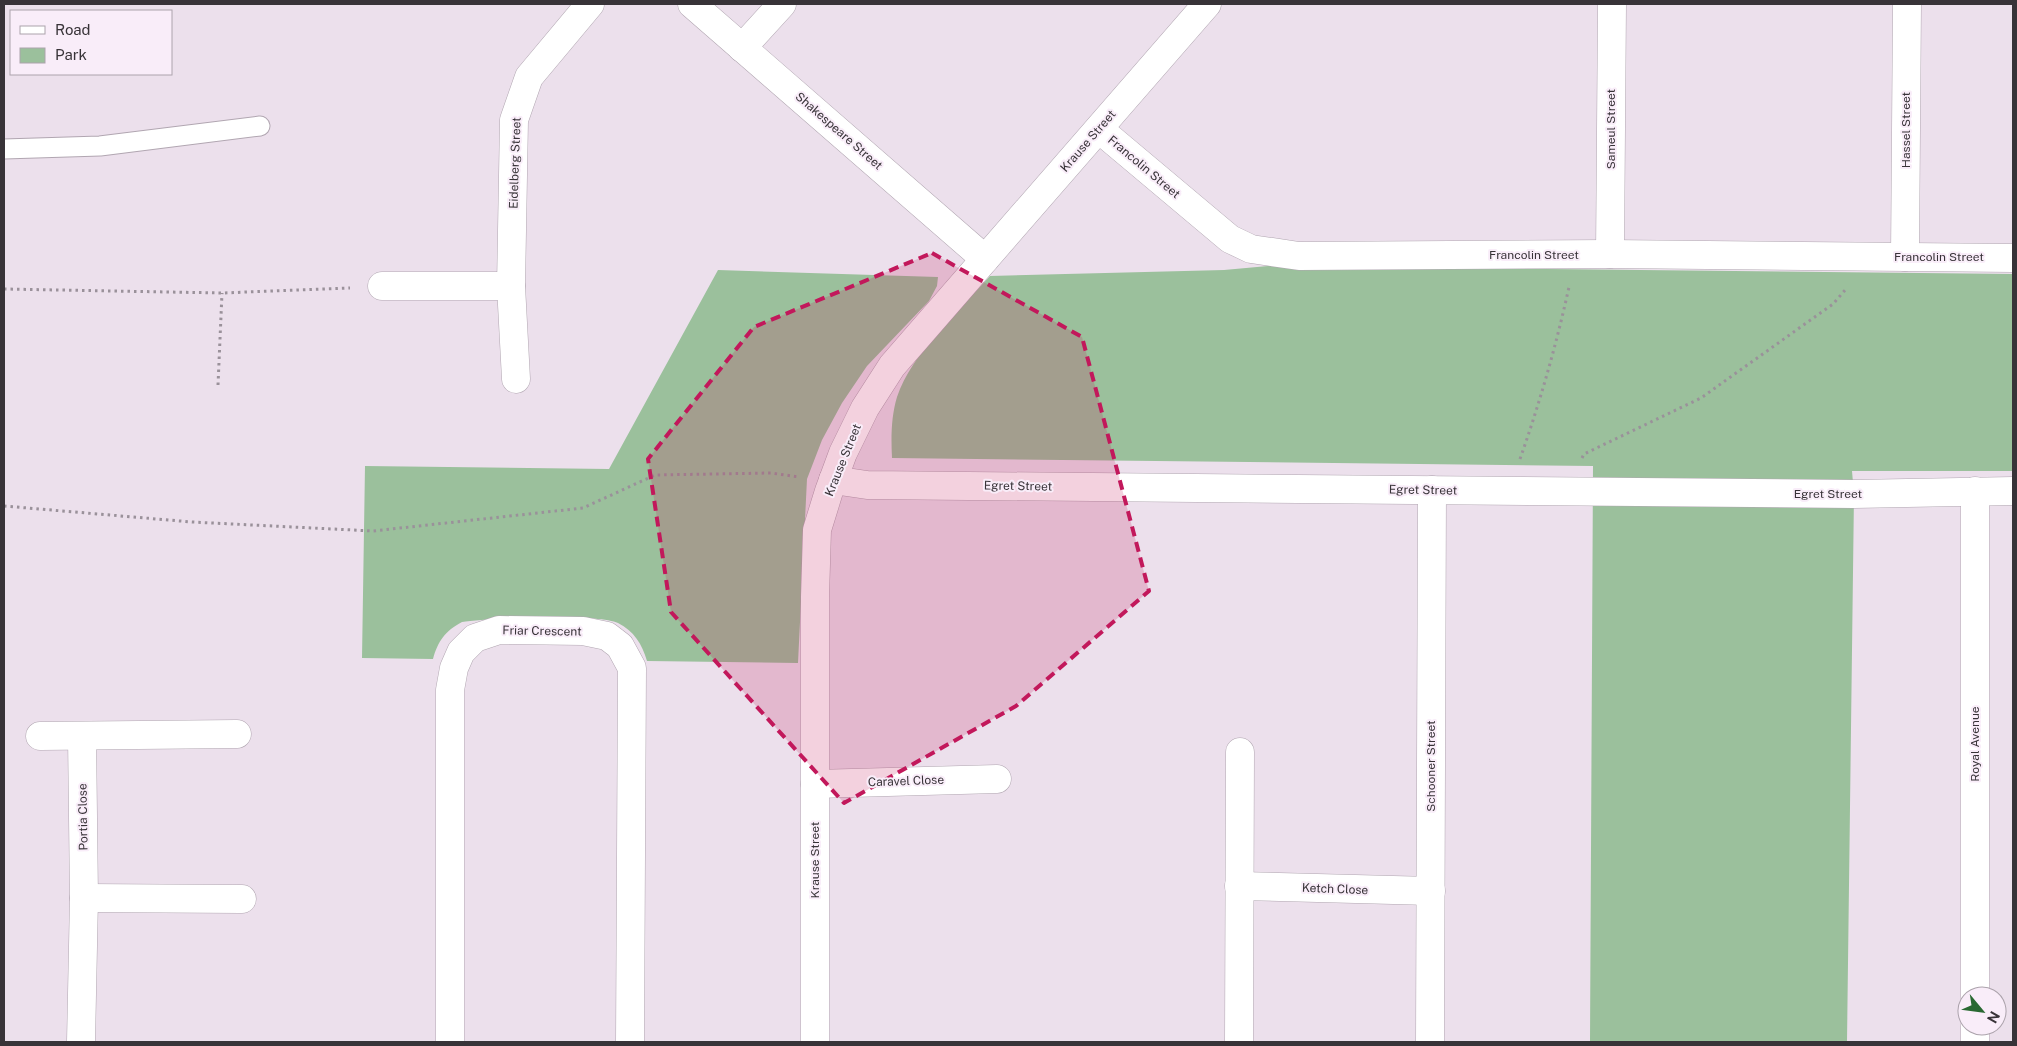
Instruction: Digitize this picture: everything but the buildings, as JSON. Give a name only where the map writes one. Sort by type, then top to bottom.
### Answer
[{"type":"street","name":"Eidelberg Street","points":[[516,379],[511,286],[514,120],[529,77],[590,4]]},
{"type":"street","name":"Shakespeare Street","points":[[692,4],[985,259]]},
{"type":"street","points":[[742,48],[782,4]]},
{"type":"street","name":"Krause Street","points":[[815,1042],[815,597],[817,530],[843,453],[865,408],[892,366],[1208,4]]},
{"type":"street","name":"Sameul Street","points":[[1610,254],[1612,4]]},
{"type":"street","name":"Hassel Street","points":[[1905,256],[1907,4]]},
{"type":"street","name":"Francolin Street","points":[[1098,129],[1230,239],[1251,249],[1299,256],[1610,254],[2013,258]]},
{"type":"street","points":[[382,286],[511,286]]},
{"type":"street","name":"Egret Street","points":[[833,480],[867,485],[1854,494],[2013,490]]},
{"type":"street","name":"Schooner Street","points":[[1430,1042],[1432,490]]},
{"type":"street","name":"Royal Avenue","points":[[1975,491],[1975,986]]},
{"type":"street","name":"Friar Crescent","points":[[450,1042],[450,690],[454,668],[461,652],[475,638],[499,630],[583,631],[607,636],[620,646],[632,668],[630,1042]]},
{"type":"street","points":[[40,736],[238,734]]},
{"type":"street","name":"Portia Close","points":[[81,1042],[84,898],[82,736]]},
{"type":"street","points":[[1239,1042],[1240,752]]},
{"type":"street","name":"Caravel Close","points":[[815,784],[997,779]]},
{"type":"street","name":"Ketch Close","points":[[1239,886],[1430,891]]},
{"type":"street","points":[[84,898],[242,899]]},
{"type":"lane","points":[[4,149],[100,146],[260,126]]},
{"type":"path","points":[[1509,491],[1538,409],[1558,339],[1576,254]]},
{"type":"path","points":[[1558,491],[1584,454],[1701,398],[1833,304],[1875,257]]},
{"type":"path","points":[[4,289],[222,293],[382,286]]},
{"type":"path","points":[[218,384],[222,293]]},
{"type":"path","points":[[4,506],[192,522],[373,531],[582,508],[656,475],[770,473],[833,480]]},
{"type":"highlighted area","points":[[932,253],[1082,337],[1149,591],[1016,706],[844,803],[671,612],[648,459],[754,327]]},
{"type":"green space","points":[[1268,266],[2013,274],[2013,471],[1852,471],[1854,494],[1847,1042],[1590,1042],[1593,466],[892,458],[892,435],[897,397],[913,364],[950,318],[990,276],[1224,270]]},
{"type":"green space","points":[[718,270],[938,277],[937,286],[929,301],[867,366],[842,403],[822,440],[807,479],[798,663],[647,661],[637,639],[624,626],[606,620],[566,617],[462,622],[443,637],[433,659],[362,658],[365,466],[609,469]]}]
